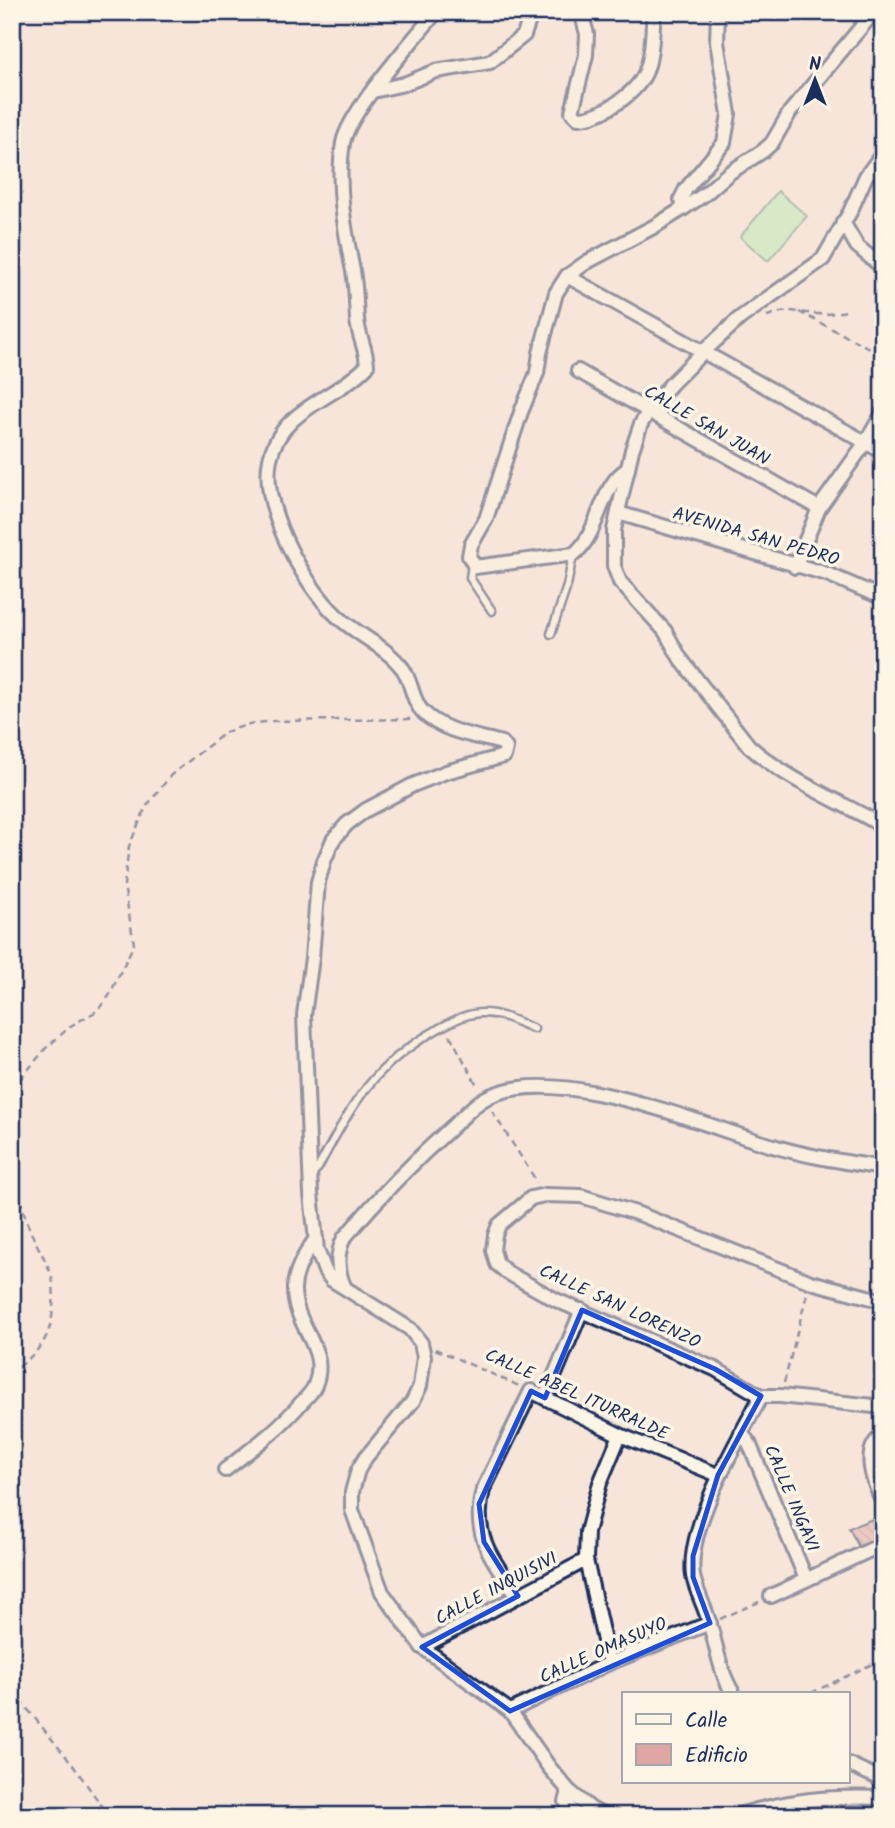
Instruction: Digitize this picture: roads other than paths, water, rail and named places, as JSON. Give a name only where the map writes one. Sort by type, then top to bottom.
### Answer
[{"type":"street","points":[[436,12],[373,91],[343,141],[341,178],[348,250],[353,273],[357,325],[367,356],[367,366],[355,379],[294,418],[281,433],[270,458],[268,479],[275,520],[321,600],[338,617],[381,646],[404,671],[422,712],[453,729],[502,743],[506,748],[505,756],[446,772],[397,792],[347,824],[333,840],[318,882],[304,1015],[310,1175],[316,1238],[325,1271],[332,1280],[411,1329],[421,1343],[424,1357],[421,1386],[413,1401],[366,1457],[358,1470],[352,1492],[352,1510],[382,1591],[422,1647],[510,1711],[549,1767],[569,1790],[591,1809],[604,1816]]},
{"type":"street","points":[[373,91],[404,84],[436,71],[491,62],[508,51],[524,35],[532,12]]},
{"type":"street","points":[[581,12],[587,34],[586,55],[572,112],[578,118],[591,118],[608,110],[635,87],[647,69],[654,12]]},
{"type":"street","points":[[684,208],[681,199],[686,189],[724,143],[729,114],[717,43],[718,12]]},
{"type":"street","points":[[628,468],[617,478],[584,543],[574,554],[475,567],[472,564],[469,556],[471,545],[486,519],[521,412],[537,373],[556,293],[567,276],[684,208],[772,143],[790,112],[874,12]]},
{"type":"street","points":[[883,153],[866,176],[823,259],[740,318],[671,384],[648,412],[640,424],[628,468],[612,548],[614,566],[620,582],[665,631],[680,658],[749,746],[805,786],[837,800],[883,826]]},
{"type":"street","points":[[844,222],[857,246],[883,268]]},
{"type":"street","points":[[567,276],[883,452]]},
{"type":"street","name":"CALLE SAN JUAN","points":[[578,371],[819,508]]},
{"type":"street","points":[[795,567],[819,508],[866,442],[883,412]]},
{"type":"street","name":"AVENIDA SAN PEDRO","points":[[618,513],[795,567],[827,574],[883,598]]},
{"type":"street","points":[[344,1286],[339,1275],[338,1260],[339,1248],[344,1238],[437,1140],[484,1099],[504,1091],[539,1086],[609,1095],[775,1147],[883,1168]]},
{"type":"street","name":"CALLE SAN LORENZO","points":[[761,1396],[715,1369],[556,1300],[509,1273],[497,1264],[493,1250],[499,1225],[531,1198],[545,1195],[581,1196],[639,1214],[811,1282],[883,1301]]},
{"type":"street","points":[[225,1470],[282,1426],[315,1387],[320,1367],[317,1352],[299,1318],[294,1287],[300,1262],[316,1238]]},
{"type":"street","points":[[545,1398],[582,1310]]},
{"type":"street","name":"CALLE ABEL ITURRALDE","points":[[518,1596],[484,1542],[478,1525],[479,1504],[483,1490],[531,1391],[620,1435],[718,1475]]},
{"type":"street","points":[[732,1692],[726,1682],[710,1623],[693,1577],[693,1556],[699,1530],[718,1475],[761,1396],[883,1407]]},
{"type":"street","name":"CALLE INGAVI","points":[[741,1433],[749,1443],[806,1579]]},
{"type":"street","points":[[609,1663],[586,1560],[587,1532],[592,1509],[620,1435]]},
{"type":"street","points":[[883,1435],[877,1439],[870,1457],[877,1491],[883,1502]]},
{"type":"street","points":[[771,1596],[883,1544]]},
{"type":"street","name":"CALLE INQUISIVI","points":[[422,1647],[586,1560]]},
{"type":"street","name":"CALLE OMASUYO","points":[[510,1711],[609,1663],[710,1623]]},
{"type":"street","points":[[850,1765],[883,1780]]},
{"type":"street","points":[[569,1790],[566,1802],[576,1816]]},
{"type":"street","points":[[735,1816],[780,1803],[814,1798],[883,1798]]},
{"type":"lane","points":[[551,634],[567,586],[574,554]]},
{"type":"lane","points":[[472,564],[470,578],[492,611]]},
{"type":"lane","points":[[310,1175],[318,1168],[374,1076],[410,1046],[457,1019],[476,1014],[497,1015],[534,1029]]},
{"type":"waterway","points":[[875,436],[883,440]]}]
